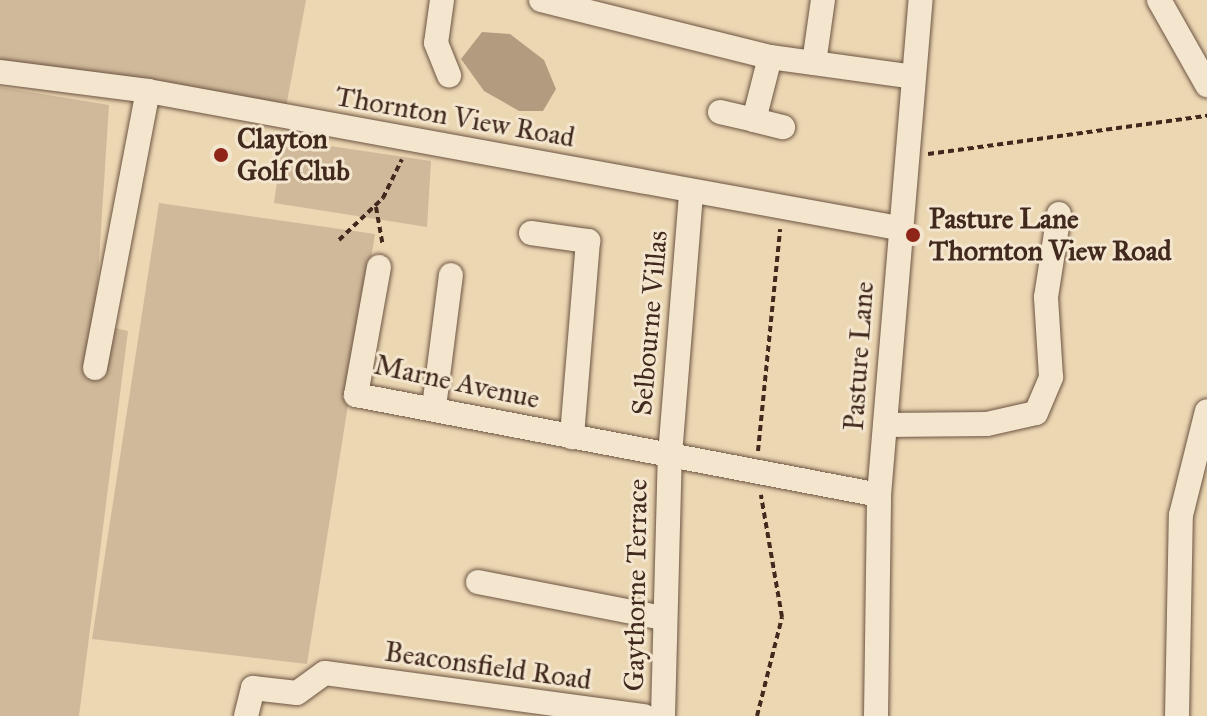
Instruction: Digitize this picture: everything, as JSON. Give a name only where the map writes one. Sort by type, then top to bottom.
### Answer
[{"type":"street","points":[[442,0],[436,43],[449,75]]},
{"type":"street","points":[[541,0],[770,57],[914,77]]},
{"type":"street","points":[[814,63],[823,0]]},
{"type":"street","name":"Pasture Lane","points":[[876,716],[879,495],[898,228],[921,0]]},
{"type":"street","points":[[1159,0],[1207,85]]},
{"type":"street","points":[[754,120],[770,57]]},
{"type":"street","name":"Thornton View Road","points":[[0,72],[148,91],[691,195],[898,228]]},
{"type":"street","points":[[95,368],[148,91]]},
{"type":"street","points":[[720,112],[783,127]]},
{"type":"street","name":"Selbourne Villas","points":[[670,455],[691,195]]},
{"type":"street","points":[[885,425],[987,424],[1036,413],[1051,377],[1046,297],[1059,214]]},
{"type":"street","points":[[531,233],[588,241],[572,437]]},
{"type":"street","name":"Marne Avenue","points":[[379,267],[356,395],[434,407],[572,437],[879,495]]},
{"type":"street","points":[[434,407],[451,275]]},
{"type":"street","points":[[1177,716],[1181,515],[1207,411]]},
{"type":"street","name":"Gaythorne Terrace","points":[[663,716],[663,618],[670,455]]},
{"type":"street","points":[[478,582],[663,618]]},
{"type":"street","name":"Beaconsfield Road","points":[[246,716],[253,688],[297,693],[325,673],[644,716]]},
{"type":"path","points":[[905,156],[1207,116]]},
{"type":"path","points":[[339,240],[375,206],[411,139]]},
{"type":"path","points":[[375,206],[384,238],[379,267]]},
{"type":"path","points":[[757,716],[782,617],[756,470],[782,208]]},
{"type":"shaded area","points":[[0,0],[306,0],[286,107],[0,62]]},
{"type":"shaded area","points":[[482,32],[510,34],[544,60],[556,89],[543,111],[519,111],[484,91],[461,59]]},
{"type":"shaded area","points":[[0,87],[109,105],[95,323],[128,331],[79,716],[0,716]]},
{"type":"shaded area","points":[[283,139],[431,161],[427,227],[274,203]]},
{"type":"shaded area","points":[[159,203],[375,234],[307,664],[92,639]]},
{"type":"place","name":"Clayton Golf Club","points":[[221,155]]},
{"type":"place","name":"Pasture Lane Thornton View Road","points":[[913,235]]}]
